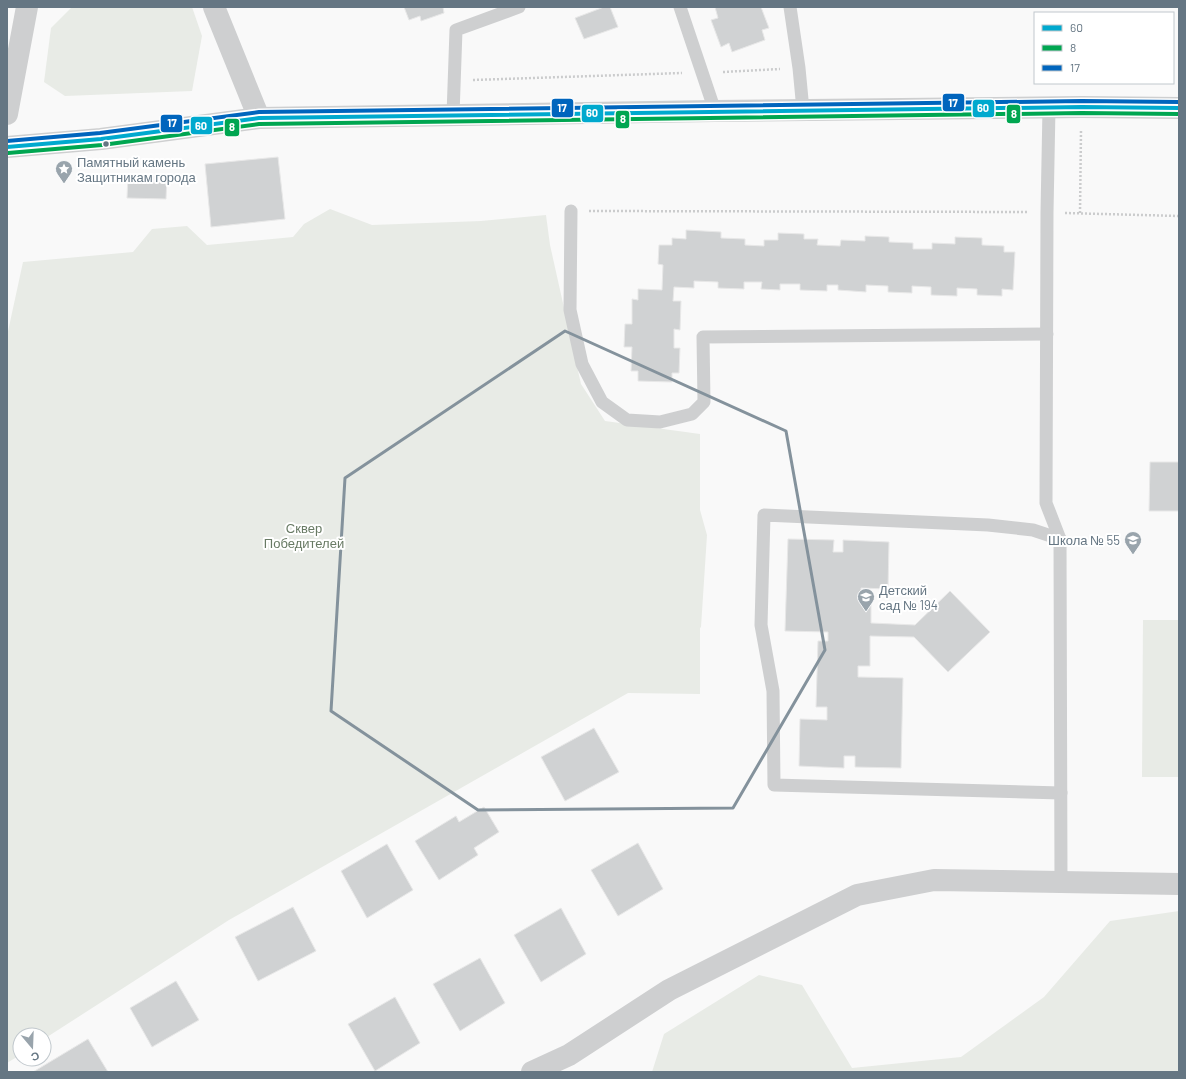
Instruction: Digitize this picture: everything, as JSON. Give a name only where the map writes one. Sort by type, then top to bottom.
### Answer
[{"type":"street","points":[[7,114],[27,7]]},
{"type":"street","points":[[214,7],[259,118]]},
{"type":"street","points":[[7,147],[101,139],[259,118],[802,110],[1179,108]]},
{"type":"street","points":[[532,1072],[569,1055],[669,990],[857,895],[934,880],[1179,884]]},
{"type":"lane","points":[[453,115],[456,30],[518,7]]},
{"type":"lane","points":[[680,7],[715,111]]},
{"type":"lane","points":[[790,7],[799,68],[802,110]]},
{"type":"lane","points":[[1049,108],[1047,212],[1046,503],[1060,539],[1061,882]]},
{"type":"lane","points":[[571,211],[570,310],[582,364],[602,402],[627,420],[660,422],[692,414],[704,402],[703,337],[1047,334]]},
{"type":"lane","points":[[1060,539],[1034,530],[988,525],[764,515],[761,625],[773,691],[774,784],[1061,793]]},
{"type":"path","points":[[454,81],[799,68]]},
{"type":"path","points":[[1080,213],[1082,108]]},
{"type":"path","points":[[571,211],[1047,212],[1179,216]]},
{"type":"highlighted area","points":[[565,331],[786,431],[825,650],[733,808],[478,810],[331,711],[345,478]]},
{"type":"green space","points":[[72,7],[192,7],[202,36],[192,91],[65,96],[44,82],[51,28]]},
{"type":"green space","name":"Сквер Победителей","points":[[330,209],[372,225],[481,221],[546,215],[550,245],[581,384],[605,421],[700,434],[700,510],[707,535],[700,628],[700,694],[628,693],[229,920],[52,1034],[52,1027],[12,1027],[12,1060],[7,1063],[7,336],[23,262],[133,252],[152,229],[187,226],[207,245],[293,237],[304,224]]},
{"type":"green space","points":[[1143,620],[1179,620],[1179,777],[1142,777]]},
{"type":"green space","points":[[1179,911],[1179,1072],[652,1072],[664,1034],[759,975],[802,985],[852,1068],[961,1057],[1044,997],[1110,921]]},
{"type":"building","points":[[404,7],[443,7],[444,13],[421,21],[420,16],[409,20]]},
{"type":"building","points":[[604,7],[610,7],[618,27],[584,39],[575,18]]},
{"type":"building","points":[[715,7],[761,7],[769,28],[762,30],[765,40],[732,52],[729,43],[721,47],[711,20],[718,18]]},
{"type":"building","points":[[278,157],[285,219],[211,227],[205,164]]},
{"type":"building","points":[[128,175],[167,176],[166,199],[127,198]]},
{"type":"building","points":[[686,230],[721,232],[721,238],[745,239],[745,245],[764,246],[764,240],[778,240],[778,233],[804,234],[804,239],[818,239],[817,245],[840,246],[841,240],[865,241],[865,236],[889,237],[889,242],[913,243],[913,249],[932,249],[932,243],[955,244],[955,237],[982,238],[982,245],[1004,246],[1004,252],[1015,252],[1013,290],[1002,289],[1002,296],[977,295],[977,289],[957,288],[957,296],[931,295],[931,287],[912,286],[912,293],[888,292],[888,286],[866,285],[866,292],[838,290],[838,285],[827,285],[827,291],[800,290],[800,284],[780,284],[780,290],[761,289],[762,282],[744,282],[744,289],[718,288],[718,282],[694,281],[694,288],[674,287],[673,301],[681,301],[680,330],[674,329],[674,348],[680,348],[679,373],[672,373],[672,382],[638,381],[638,371],[631,371],[632,347],[624,347],[625,324],[632,324],[632,299],[638,300],[638,289],[662,290],[663,265],[658,264],[659,245],[672,245],[672,238],[686,239]]},
{"type":"building","points":[[1150,462],[1179,462],[1179,511],[1149,511]]},
{"type":"building","points":[[788,539],[834,540],[833,552],[843,552],[843,540],[889,542],[888,589],[861,588],[861,597],[871,598],[871,623],[915,625],[950,591],[990,632],[948,672],[914,637],[870,636],[870,666],[858,666],[858,677],[903,678],[901,768],[855,767],[855,756],[844,756],[844,768],[799,766],[800,719],[827,720],[827,707],[816,707],[818,641],[828,641],[828,632],[785,631]]},
{"type":"building","points":[[594,728],[619,772],[565,801],[541,757]]},
{"type":"building","points":[[484,807],[499,832],[474,848],[478,855],[439,880],[415,841],[456,816],[459,822]]},
{"type":"building","points":[[638,843],[663,889],[618,916],[591,870]]},
{"type":"building","points":[[387,844],[413,890],[367,918],[341,871]]},
{"type":"building","points":[[293,907],[316,951],[258,981],[235,937]]},
{"type":"building","points":[[561,908],[586,954],[541,982],[514,935]]},
{"type":"building","points":[[480,958],[505,1003],[460,1031],[433,984]]},
{"type":"building","points":[[176,981],[199,1020],[152,1047],[130,1008]]},
{"type":"building","points":[[395,997],[420,1043],[375,1071],[348,1024]]},
{"type":"building","points":[[88,1039],[108,1072],[33,1072],[41,1067],[52,1067],[52,1061]]},
{"type":"transit line","name":"17","points":[[7,141],[100,133],[259,112],[1082,101],[1179,102]]},
{"type":"transit line","name":"60","points":[[7,147],[101,139],[259,118],[1082,107],[1179,108]]},
{"type":"transit line","name":"8","points":[[8,153],[102,145],[259,124],[1082,113],[1179,114]]},
{"type":"place","name":"Памятный камень Защитникам города","points":[[64,184]]},
{"type":"place","name":"Школа № 55","points":[[1133,555]]},
{"type":"place","name":"Детский сад № 194","points":[[866,612]]}]
